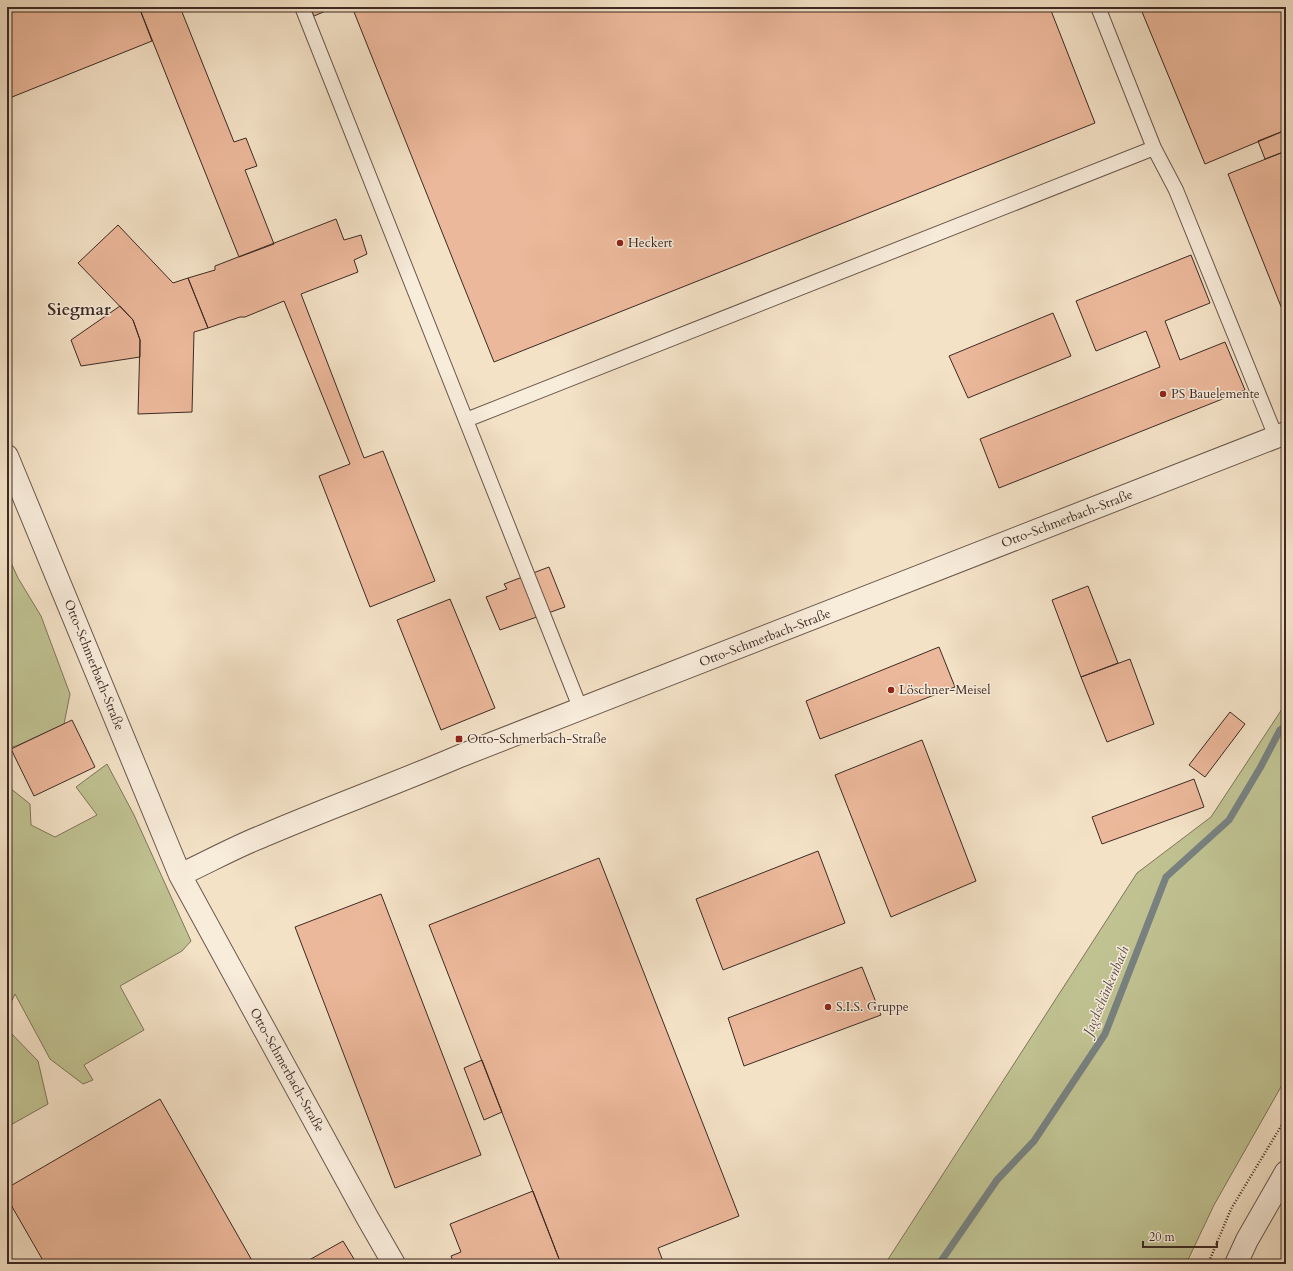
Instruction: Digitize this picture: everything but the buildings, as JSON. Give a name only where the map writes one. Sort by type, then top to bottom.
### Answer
[{"type":"street","name":"Otto-Schmerbach-Straße","points":[[180,875],[261,836],[460,756],[581,710],[1281,435]]},
{"type":"street","name":"Otto-Schmerbach-Straße","points":[[7,456],[180,875],[394,1264]]},
{"type":"street","points":[[1236,1264],[1247,1240],[1286,1172]]},
{"type":"lane","points":[[302,7],[581,710]]},
{"type":"lane","points":[[1098,7],[1154,148],[1176,190],[1281,435]]},
{"type":"lane","points":[[466,420],[1154,148]]},
{"type":"path","points":[[1208,1264],[1231,1209],[1286,1118]]},
{"type":"green space","points":[[7,554],[18,578],[41,616],[70,694],[64,724],[16,746],[7,748]]},
{"type":"green space","points":[[1286,703],[1286,1078],[1214,1205],[1186,1264],[885,1264],[1137,873],[1211,817]]},
{"type":"green space","points":[[107,764],[134,815],[191,941],[182,951],[120,986],[144,1030],[84,1065],[93,1080],[83,1084],[50,1059],[15,994],[7,1011],[7,797],[10,788],[30,804],[31,825],[55,837],[97,815],[76,787]]},
{"type":"green space","points":[[7,1029],[38,1061],[48,1104],[7,1127]]},
{"type":"waterway","name":"Jagdschänkenbach","points":[[939,1264],[997,1180],[1034,1141],[1105,1034],[1166,877],[1229,820],[1260,768],[1280,730],[1286,726]]},
{"type":"place","name":"Heckert","points":[[620,243]]},
{"type":"place","name":"PS Bauelemente","points":[[1163,394]]},
{"type":"place","name":"Löschner-Meisel","points":[[891,690]]},
{"type":"place","name":"Otto-Schmerbach-Straße","points":[[459,739]]},
{"type":"place","name":"S.I.S. Gruppe","points":[[828,1007]]},
{"type":"district","name":"Siegmar","points":[[79,309]]}]
